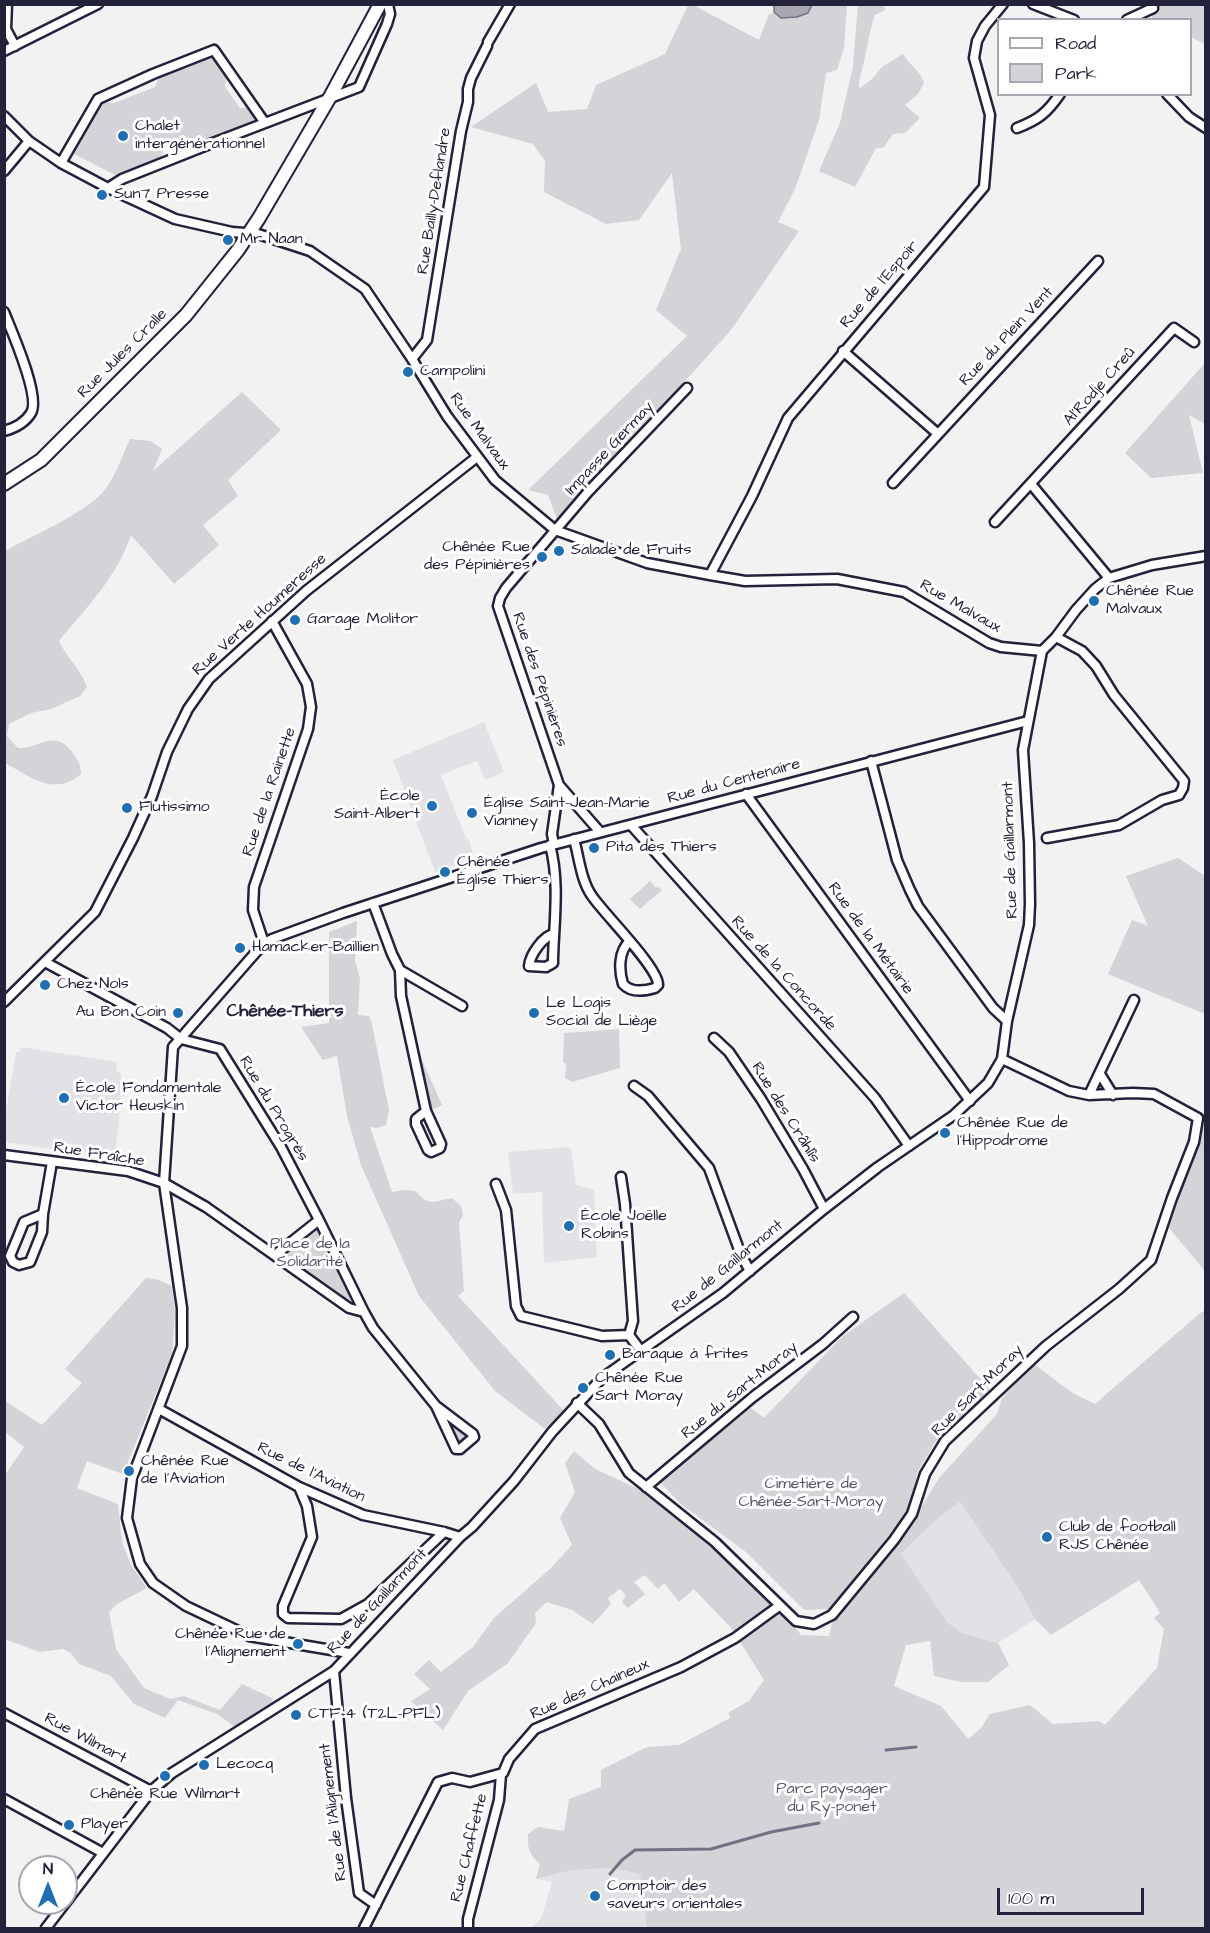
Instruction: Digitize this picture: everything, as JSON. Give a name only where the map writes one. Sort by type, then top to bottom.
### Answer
[{"type":"street","points":[[7,4],[6,29],[15,46]]},
{"type":"street","name":"Rue Jules Cralle","points":[[4,484],[41,460],[186,315],[249,233],[330,97],[380,4]]},
{"type":"street","points":[[108,188],[122,179],[359,87],[387,24],[390,14],[388,4]]},
{"type":"street","name":"Rue Bailly-Deflandre","points":[[412,359],[427,340],[471,78],[510,4]]},
{"type":"street","name":"Rue de l'Espoir","points":[[710,575],[752,496],[788,418],[984,187],[990,115],[974,58],[977,41],[985,26],[1003,4]]},
{"type":"street","points":[[1033,4],[1069,18]]},
{"type":"street","points":[[4,51],[92,6]]},
{"type":"street","points":[[1131,18],[1153,8]]},
{"type":"street","points":[[61,163],[98,99],[214,50],[266,123]]},
{"type":"street","points":[[1017,128],[1032,122],[1049,110],[1059,96]]},
{"type":"street","points":[[1169,96],[1190,117],[1206,128]]},
{"type":"street","name":"Rue Malvaux","points":[[4,116],[29,141],[61,163],[108,188],[175,219],[232,232],[249,233],[310,250],[365,289],[447,416],[495,480],[555,530],[647,563],[710,575],[745,581],[837,579],[904,592],[989,643],[1000,647],[1042,651]]},
{"type":"street","points":[[4,171],[29,141]]},
{"type":"street","name":"Rue du Plein Vent","points":[[893,483],[1098,261]]},
{"type":"street","points":[[4,312],[33,394],[32,412],[18,427],[4,431]]},
{"type":"street","name":"Al'Rodje Creû","points":[[995,522],[1174,328],[1194,342]]},
{"type":"street","points":[[843,351],[938,434]]},
{"type":"street","name":"Impasse Germay","points":[[555,530],[687,388]]},
{"type":"street","name":"Rue Verte Houmeresse","points":[[4,1002],[95,912],[152,796],[167,752],[200,690],[229,658],[332,570],[477,457]]},
{"type":"street","points":[[1031,484],[1109,578]]},
{"type":"street","name":"Rue des Pépinières","points":[[555,530],[506,588],[498,606],[559,785],[600,832]]},
{"type":"street","points":[[1042,651],[1095,589],[1109,578],[1152,565],[1206,556]]},
{"type":"street","name":"Rue de la Rainette","points":[[264,943],[253,910],[254,887],[308,729],[311,707],[308,684],[272,621]]},
{"type":"street","points":[[1047,838],[1119,825],[1162,800],[1179,795],[1184,781],[1114,695],[1096,666],[1082,651],[1056,637]]},
{"type":"street","name":"Rue de Gaillarmont","points":[[46,1929],[152,1791],[172,1773],[334,1671],[472,1527],[514,1481],[577,1403],[602,1378],[687,1320],[824,1209],[909,1146],[937,1129],[988,1083],[1002,1059],[1007,1021],[1029,925],[1023,750],[1042,651]]},
{"type":"street","name":"Rue du Centenaire","points":[[181,1039],[264,943],[374,903],[552,845],[1028,721]]},
{"type":"street","points":[[871,761],[897,860],[918,906],[993,1008],[1007,1021]]},
{"type":"street","name":"Rue des Pépinières","points":[[554,934],[556,866],[552,834],[559,785]]},
{"type":"street","name":"Rue de la Métairie","points":[[746,794],[970,1101]]},
{"type":"street","name":"Rue de la Concorde","points":[[631,825],[875,1098],[909,1146]]},
{"type":"street","points":[[574,839],[590,894],[614,925],[630,941],[656,975],[658,985],[655,988],[635,991],[626,988],[623,984],[621,956],[625,945],[630,941]]},
{"type":"street","points":[[374,903],[400,970],[401,996],[426,1111]]},
{"type":"street","name":"Rue du Progrès","points":[[45,962],[166,1028],[181,1039],[220,1049],[281,1147],[318,1220]]},
{"type":"street","points":[[400,970],[462,1005]]},
{"type":"street","points":[[1089,1095],[1134,1000]]},
{"type":"street","name":"Rue des Crâhlîs","points":[[714,1038],[729,1052],[761,1100],[803,1169],[824,1209]]},
{"type":"street","points":[[181,1039],[173,1047],[164,1183],[182,1308],[182,1346],[132,1478],[126,1512],[141,1564],[153,1583],[186,1606],[249,1636],[349,1653]]},
{"type":"street","points":[[1002,1059],[1069,1091],[1089,1095],[1113,1095]]},
{"type":"street","points":[[1100,1074],[1113,1095]]},
{"type":"street","points":[[634,1086],[648,1096],[709,1168],[741,1255],[750,1271]]},
{"type":"street","name":"Rue Sart-Moray","points":[[577,1403],[599,1424],[629,1473],[716,1542],[777,1608],[796,1621],[814,1623],[832,1616],[894,1540],[912,1514],[926,1474],[945,1441],[1046,1346],[1119,1289],[1151,1260],[1172,1197],[1194,1143],[1198,1118],[1154,1094],[1113,1095]]},
{"type":"street","name":"Rue Fraîche","points":[[4,1155],[128,1171],[164,1183],[206,1207],[275,1255]]},
{"type":"street","points":[[43,1214],[24,1222],[10,1256],[19,1266],[30,1262],[42,1232],[52,1162]]},
{"type":"street","points":[[621,1177],[633,1322],[629,1335]]},
{"type":"street","points":[[496,1184],[506,1210],[516,1306],[521,1316],[602,1336],[629,1335]]},
{"type":"street","points":[[364,1312],[349,1308],[275,1255],[318,1220],[373,1328],[436,1406],[473,1434],[474,1437],[460,1449],[456,1449],[436,1406]]},
{"type":"street","name":"Rue du Sart-Moray","points":[[646,1487],[852,1317]]},
{"type":"street","points":[[629,1335],[641,1351]]},
{"type":"street","name":"Rue de l'Aviation","points":[[159,1409],[298,1487],[363,1515],[460,1537]]},
{"type":"street","points":[[298,1487],[307,1506],[312,1537],[283,1606],[283,1614],[288,1618],[341,1619],[368,1604],[444,1532]]},
{"type":"street","name":"Rue des Chaineux","points":[[501,1774],[509,1759],[535,1729],[681,1667],[735,1638],[777,1608]]},
{"type":"street","name":"Rue de l'Alignement","points":[[334,1671],[346,1798],[359,1893],[376,1905]]},
{"type":"street","name":"Rue Wilmart","points":[[4,1713],[152,1791]]},
{"type":"street","points":[[364,1929],[438,1782],[452,1778],[470,1782],[501,1774]]},
{"type":"street","name":"Rue Chaffette","points":[[468,1929],[468,1919],[499,1800],[501,1774]]},
{"type":"street","points":[[4,1799],[103,1853]]},
{"type":"shaded area","points":[[774,4],[812,5],[808,13],[797,17],[781,18],[774,12]]},
{"type":"shaded area","name":"École Saint-Albert","points":[[484,722],[504,772],[485,780],[477,761],[441,775],[470,843],[474,860],[435,872],[393,760]]},
{"type":"shaded area","name":"École Fondamentale Victor Heuskin","points":[[21,1047],[117,1062],[116,1072],[121,1073],[119,1123],[114,1158],[5,1142],[5,1116],[16,1052],[20,1052]]},
{"type":"shaded area","name":"École Joëlle Robins","points":[[571,1147],[576,1185],[594,1190],[597,1257],[544,1263],[542,1192],[513,1194],[508,1152]]},
{"type":"shaded area","points":[[960,1502],[1019,1589],[1035,1619],[998,1643],[962,1633],[947,1622],[901,1554],[936,1520]]},
{"type":"shaded area","points":[[610,1868],[640,1874],[647,1928],[530,1928],[541,1919],[552,1882],[536,1879],[572,1870]]},
{"type":"green space","points":[[688,5],[693,5],[759,40],[769,14],[783,12],[788,5],[847,5],[844,48],[837,70],[826,73],[819,120],[795,189],[778,222],[799,231],[731,330],[558,522],[548,495],[528,490],[687,336],[656,310],[681,249],[672,173],[639,220],[606,224],[544,192],[545,161],[533,144],[471,127],[536,83],[548,112],[587,109],[596,85],[665,54]]},
{"type":"green space","points":[[858,5],[884,5],[885,10],[875,15],[859,80],[859,89],[882,67],[903,54],[924,83],[918,94],[905,105],[920,118],[905,133],[893,134],[883,148],[876,148],[855,187],[819,171],[840,123],[853,66]]},
{"type":"green space","points":[[1152,5],[1205,5],[1205,44],[1192,38],[1192,18],[1152,18]]},
{"type":"green space","points":[[209,57],[218,60],[227,73],[225,87],[240,108],[245,108],[246,100],[255,112],[256,118],[252,123],[200,143],[186,138],[164,147],[161,159],[117,176],[74,154],[102,102],[114,103],[155,87],[159,76]]},
{"type":"green space","points":[[1205,363],[1205,424],[1189,415],[1203,473],[1151,478],[1125,453]]},
{"type":"green space","points":[[242,392],[281,430],[228,480],[238,496],[203,525],[219,545],[174,584],[131,535],[118,565],[59,641],[87,687],[80,696],[51,709],[31,713],[9,724],[7,736],[18,748],[54,740],[60,742],[73,753],[79,763],[81,774],[71,781],[52,784],[33,779],[5,763],[5,551],[70,517],[102,493],[111,481],[130,439],[151,441],[162,449],[153,471]]},
{"type":"green space","points":[[1178,858],[1205,876],[1205,1014],[1108,974],[1132,920],[1148,926],[1126,876]]},
{"type":"green space","points":[[650,881],[656,888],[659,887],[662,890],[640,909],[630,899]]},
{"type":"green space","points":[[357,921],[355,961],[360,978],[358,1015],[369,1016],[372,1024],[389,1110],[386,1125],[377,1128],[370,1127],[392,1192],[415,1191],[424,1199],[432,1202],[452,1198],[461,1206],[463,1215],[459,1222],[464,1291],[458,1296],[565,1412],[545,1429],[495,1391],[419,1296],[361,1165],[347,1116],[337,1056],[323,1060],[301,1027],[329,1023],[329,932]]},
{"type":"green space","points":[[619,1029],[620,1068],[572,1082],[565,1078],[564,1033]]},
{"type":"green space","points":[[419,1053],[442,1105],[431,1110],[417,1056]]},
{"type":"green space","points":[[1205,1117],[1206,1271],[1169,1228]]},
{"type":"green space","name":"Place de la Solidarité","points":[[314,1229],[317,1230],[351,1297],[349,1302],[284,1256],[283,1253]]},
{"type":"green space","points":[[146,1278],[156,1279],[172,1286],[175,1313],[172,1354],[123,1474],[87,1461],[77,1488],[118,1504],[122,1542],[131,1565],[147,1588],[117,1604],[109,1612],[116,1649],[144,1688],[170,1699],[184,1696],[220,1710],[242,1684],[272,1698],[273,1703],[235,1727],[217,1714],[178,1700],[165,1718],[134,1704],[111,1676],[79,1664],[71,1653],[63,1649],[40,1652],[5,1641],[5,1475],[24,1447],[5,1432],[5,1401],[42,1425],[82,1383],[65,1369]]},
{"type":"green space","name":"Cimetière de Chênée-Sart-Moray","points":[[904,1293],[991,1391],[935,1442],[917,1473],[910,1509],[829,1609],[804,1610],[746,1552],[681,1504],[660,1482],[751,1408],[764,1418],[843,1336]]},
{"type":"green space","name":"Parc paysager du Ry-ponet","points":[[1205,1310],[1205,1928],[647,1928],[640,1874],[610,1868],[572,1870],[536,1879],[540,1864],[530,1850],[528,1834],[538,1827],[564,1831],[569,1799],[601,1787],[601,1770],[647,1747],[679,1745],[730,1718],[729,1712],[749,1701],[764,1680],[732,1629],[694,1589],[679,1602],[664,1583],[658,1589],[645,1575],[634,1582],[645,1594],[628,1608],[622,1602],[626,1595],[620,1589],[608,1598],[611,1604],[593,1624],[572,1610],[547,1602],[535,1613],[536,1623],[508,1663],[468,1691],[443,1730],[411,1701],[430,1689],[414,1674],[429,1660],[441,1672],[473,1647],[494,1618],[550,1569],[572,1545],[560,1518],[575,1492],[565,1463],[574,1451],[595,1469],[643,1491],[714,1545],[783,1612],[801,1635],[829,1636],[833,1619],[903,1537],[939,1478],[997,1414],[1002,1398],[1034,1364],[1071,1392],[1095,1404]],"holes":[[[960,1502],[1019,1589],[1035,1619],[1051,1635],[1139,1580],[1160,1613],[1154,1618],[1164,1629],[1157,1668],[1105,1725],[1099,1721],[1053,1724],[1030,1705],[990,1714],[981,1728],[968,1739],[941,1706],[894,1686],[906,1645],[930,1641],[934,1676],[961,1682],[988,1682],[1009,1665],[998,1643],[962,1633],[947,1622],[901,1554],[936,1520]]]},
{"type":"green space","points":[[453,1427],[462,1431],[464,1441],[454,1439],[451,1430]]},
{"type":"waterway","points":[[886,1750],[916,1747]]},
{"type":"waterway","points":[[610,1874],[635,1850],[711,1849],[771,1832],[819,1823]]},
{"type":"place","name":"Chalet intergénérationnel","points":[[123,136]]},
{"type":"place","name":"Sun7 Presse","points":[[102,195]]},
{"type":"place","name":"Mr Naan","points":[[228,240]]},
{"type":"place","name":"Campolini","points":[[408,372]]},
{"type":"place","name":"Salade de Fruits","points":[[559,551]]},
{"type":"place","name":"Chênée Rue des Pépinières","points":[[542,557]]},
{"type":"place","name":"Chênée Rue Malvaux","points":[[1094,601]]},
{"type":"place","name":"Garage Molitor","points":[[295,620]]},
{"type":"place","name":"École Saint-Albert","points":[[432,806]]},
{"type":"place","name":"Flutissimo","points":[[127,808]]},
{"type":"place","name":"Église Saint-Jean-Marie Vianney","points":[[472,813]]},
{"type":"place","name":"Pita des Thiers","points":[[594,848]]},
{"type":"place","name":"Chênée Église Thiers","points":[[445,872]]},
{"type":"place","name":"Hamacker-Baillien","points":[[240,948]]},
{"type":"place","name":"Chez Nols","points":[[45,985]]},
{"type":"place","name":"Au Bon Coin","points":[[178,1013]]},
{"type":"place","name":"Le Logis Social de Liège","points":[[534,1013]]},
{"type":"place","name":"École Fondamentale Victor Heuskin","points":[[64,1098]]},
{"type":"place","name":"Chênée Rue de l'Hippodrome","points":[[945,1133]]},
{"type":"place","name":"École Joëlle Robins","points":[[569,1226]]},
{"type":"place","name":"Baraque à frites","points":[[610,1355]]},
{"type":"place","name":"Chênée Rue Sart Moray","points":[[583,1388]]},
{"type":"place","name":"Chênée Rue de l'Aviation","points":[[129,1471]]},
{"type":"place","name":"Club de football RJS Chênée","points":[[1047,1537]]},
{"type":"place","name":"Chênée Rue de l'Alignement","points":[[298,1644]]},
{"type":"place","name":"CTF-4 (T2L-PFL)","points":[[296,1715]]},
{"type":"place","name":"Lecocq","points":[[204,1765]]},
{"type":"place","name":"Chênée Rue Wilmart","points":[[165,1776]]},
{"type":"place","name":"Player","points":[[69,1825]]},
{"type":"place","name":"Comptoir des saveurs orientales","points":[[595,1896]]},
{"type":"district","name":"Chênée-Thiers","points":[[285,1012]]}]
